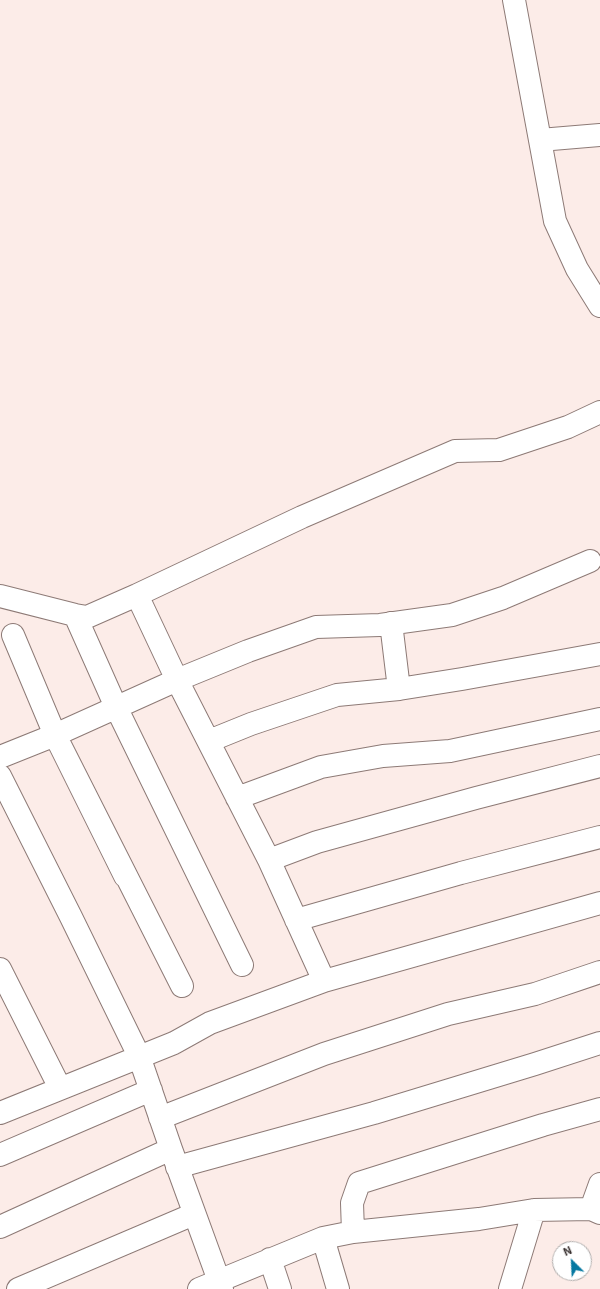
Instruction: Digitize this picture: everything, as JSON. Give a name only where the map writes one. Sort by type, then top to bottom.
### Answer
[{"type":"street","points":[[514,0],[555,221],[578,269],[600,306]]},
{"type":"street","points":[[540,140],[600,135]]},
{"type":"street","points":[[0,596],[87,617],[138,595],[302,517],[455,452],[499,450],[568,427],[600,412]]},
{"type":"street","points":[[0,757],[55,735],[177,680],[248,651],[316,627],[391,623],[452,615],[503,598],[597,561]]},
{"type":"street","points":[[138,595],[177,680],[269,860],[324,981]]},
{"type":"street","points":[[75,615],[116,708],[242,965]]},
{"type":"street","points":[[391,623],[399,689]]},
{"type":"street","points":[[13,635],[55,735],[125,876]]},
{"type":"street","points":[[209,742],[251,724],[338,695],[399,689],[600,654]]},
{"type":"street","points":[[237,798],[321,768],[383,756],[450,751],[600,719]]},
{"type":"street","points":[[55,735],[182,986]]},
{"type":"street","points":[[269,860],[317,842],[476,798],[600,766]]},
{"type":"street","points":[[0,776],[139,1056],[220,1285]]},
{"type":"street","points":[[296,920],[460,873],[600,837]]},
{"type":"street","points":[[0,1113],[174,1043],[210,1023],[324,981],[600,903]]},
{"type":"street","points":[[0,969],[60,1088]]},
{"type":"street","points":[[160,1118],[324,1054],[448,1014],[535,994],[600,972]]},
{"type":"street","points":[[0,1228],[174,1158],[374,1113],[600,1043]]},
{"type":"street","points":[[0,1155],[151,1090]]},
{"type":"street","points":[[354,1232],[352,1204],[359,1183],[543,1125],[600,1109]]},
{"type":"street","points":[[199,1289],[220,1285],[270,1259],[323,1238],[354,1232],[479,1219],[534,1210],[595,1211],[600,1184]]},
{"type":"street","points":[[510,1289],[534,1210]]},
{"type":"street","points":[[18,1289],[194,1214]]},
{"type":"street","points":[[323,1238],[338,1289]]},
{"type":"street","points":[[270,1259],[280,1289]]}]
